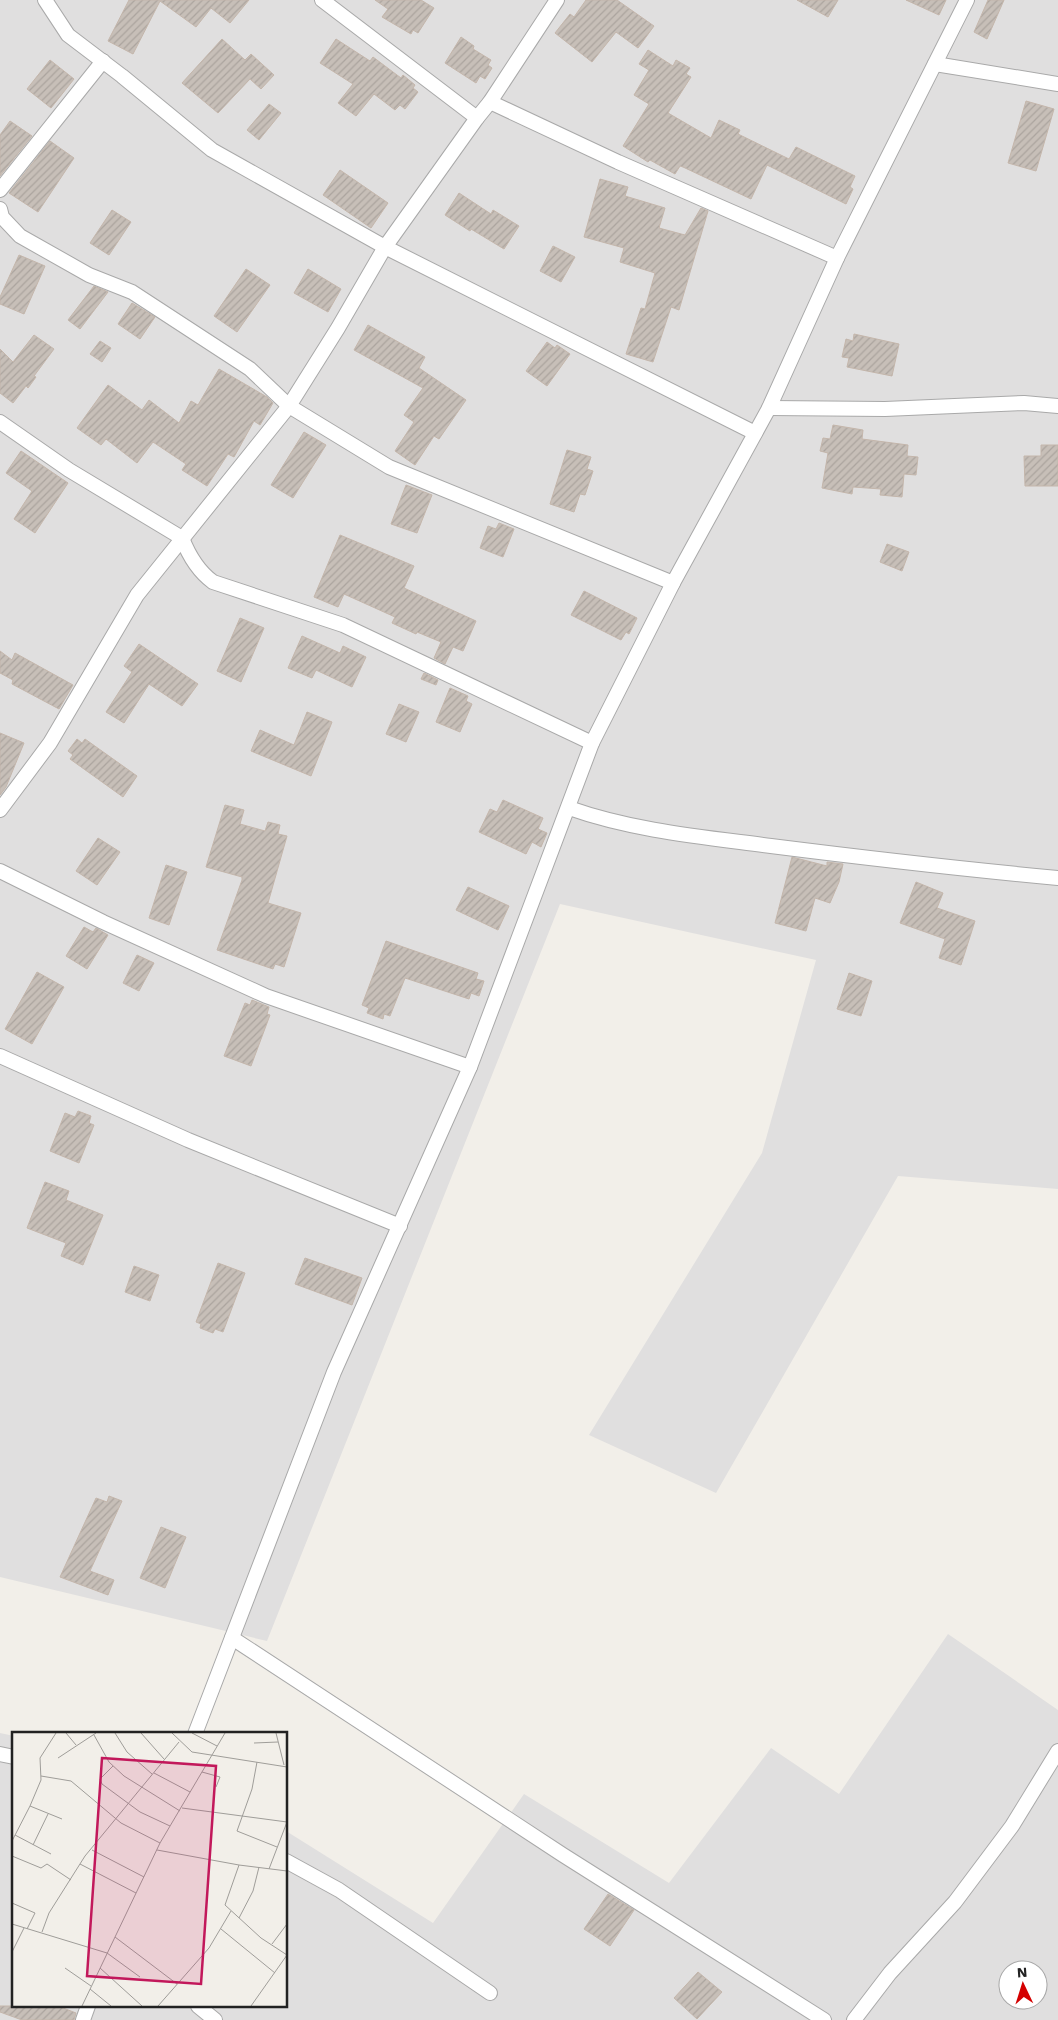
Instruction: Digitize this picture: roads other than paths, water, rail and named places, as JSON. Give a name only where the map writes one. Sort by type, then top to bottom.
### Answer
[{"type":"street","points":[[45,0],[68,35],[103,61],[212,150],[385,247],[755,433]]},
{"type":"street","points":[[322,0],[476,118]]},
{"type":"street","points":[[0,810],[50,743],[137,595],[289,406],[338,328],[385,247],[476,118],[490,102],[557,0]]},
{"type":"street","points":[[196,1732],[334,1372],[470,1067],[592,743],[673,584],[769,408],[837,258],[967,0]]},
{"type":"street","points":[[0,190],[103,61]]},
{"type":"street","points":[[935,64],[1058,84]]},
{"type":"street","points":[[490,102],[618,162],[837,258]]},
{"type":"street","points":[[0,209],[2,217],[20,236],[88,275],[132,292],[172,316],[250,369],[289,406],[389,468],[673,584]]},
{"type":"street","points":[[769,408],[885,409],[1024,403],[1058,406]]},
{"type":"street","points":[[0,422],[69,470],[182,538],[187,551],[202,574],[213,582],[343,626],[592,743]]},
{"type":"street","points":[[569,808],[597,818],[673,833],[1058,878]]},
{"type":"street","points":[[0,871],[103,922],[266,996],[470,1067]]},
{"type":"street","points":[[0,1056],[188,1140],[400,1226]]},
{"type":"street","points":[[232,1638],[563,1855],[824,2020]]},
{"type":"street","points":[[854,2020],[890,1973],[955,1902],[1012,1826],[1058,1752]]},
{"type":"street","points":[[288,1862],[339,1890],[490,1993]]},
{"type":"street","points":[[83,2020],[87,2008]]},
{"type":"street","points":[[200,2008],[215,2020]]}]
